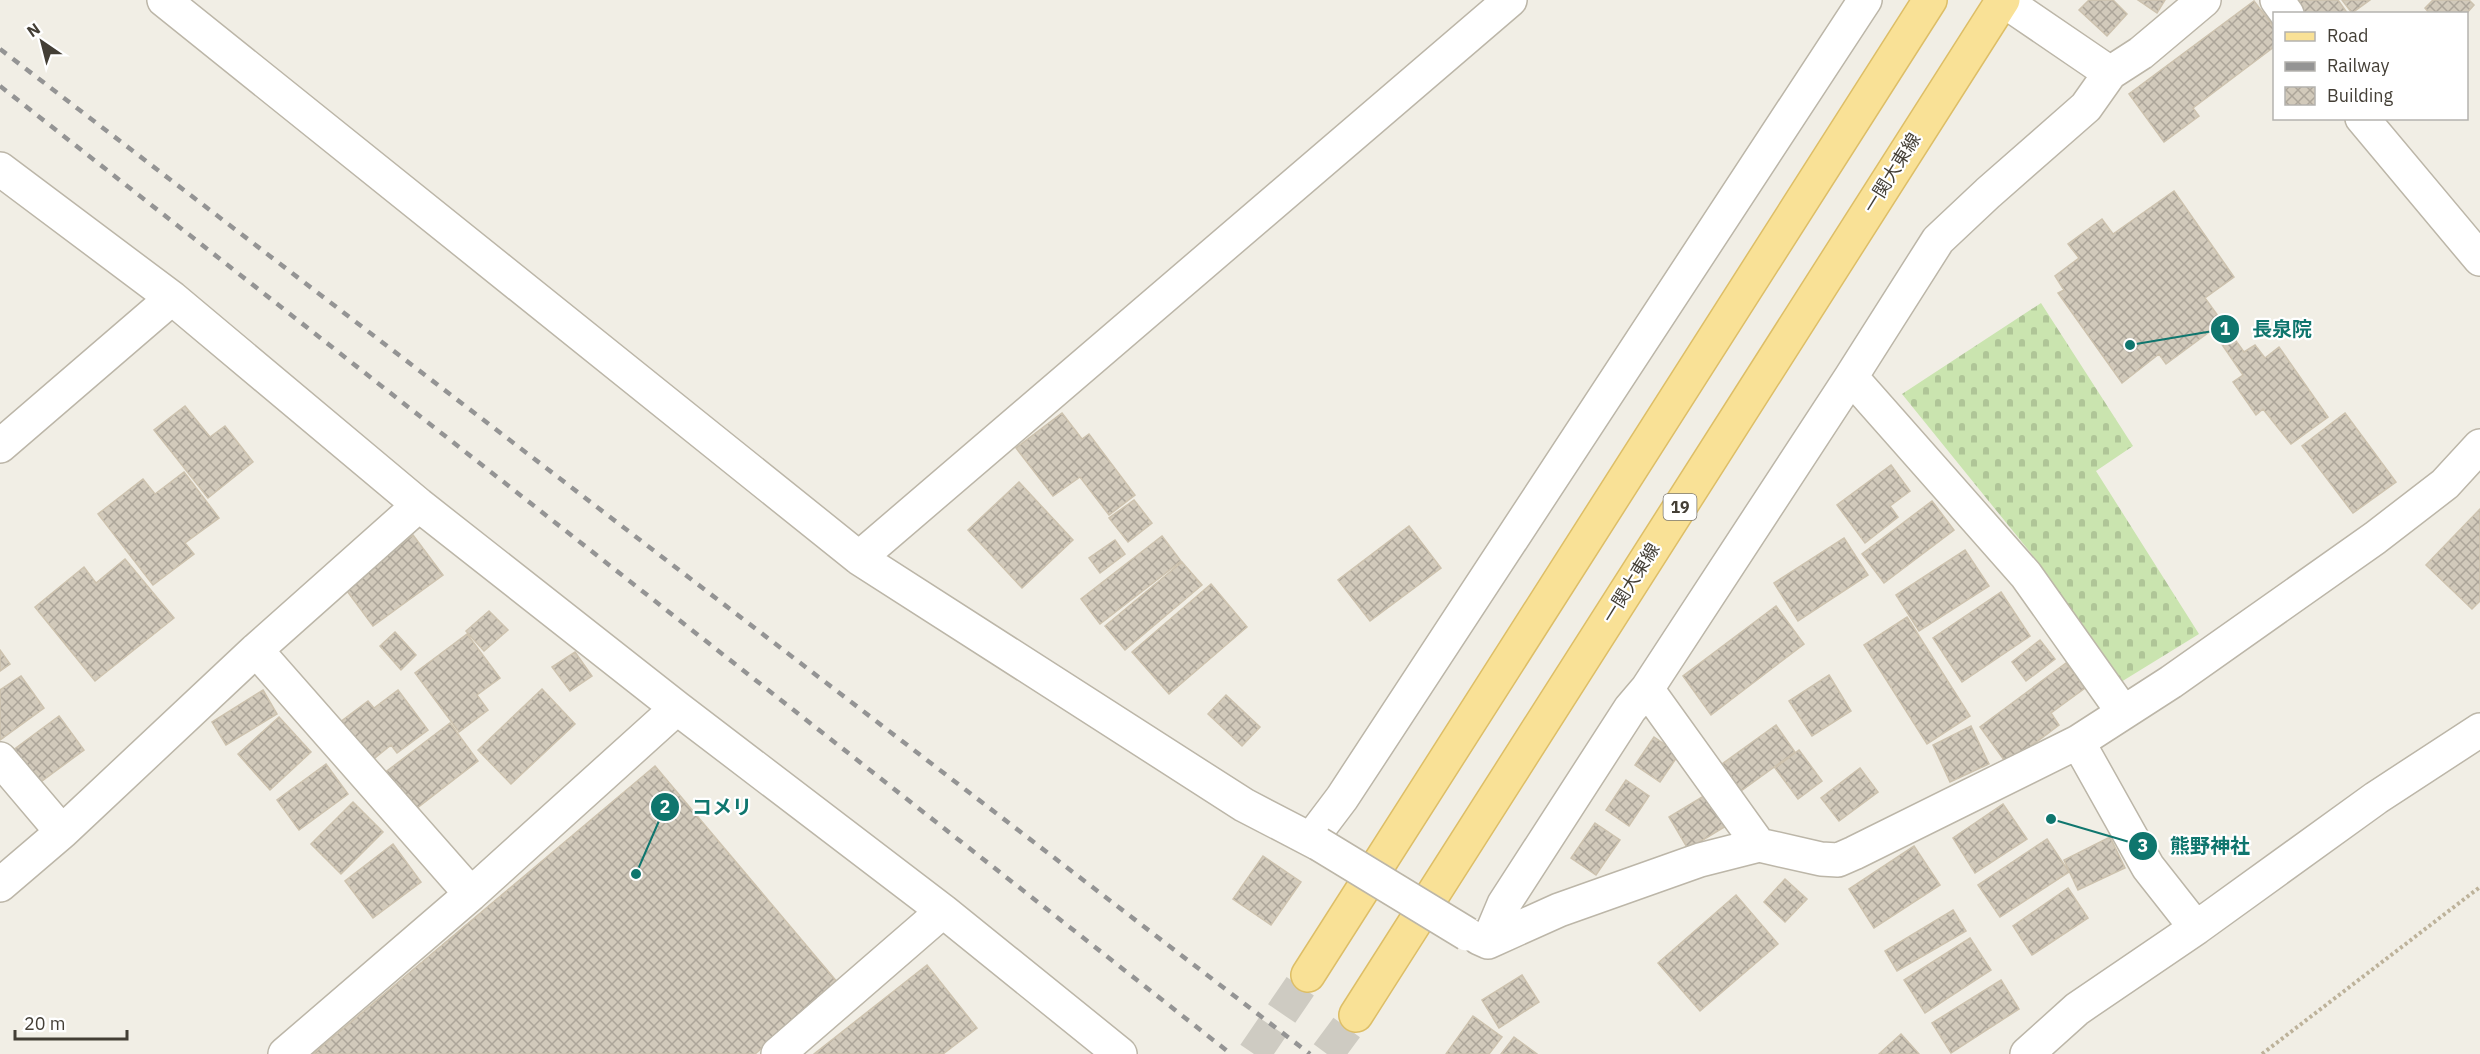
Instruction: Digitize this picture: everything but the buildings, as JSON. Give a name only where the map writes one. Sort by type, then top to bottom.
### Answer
[{"type":"main road","points":[[1308,975],[1930,0]]},
{"type":"main road","name":"一関大東線","points":[[1356,1015],[2003,0]]},
{"type":"street","points":[[164,0],[859,558],[1244,805],[1315,841],[1477,938],[1700,860],[1759,844],[1821,859],[1838,860],[2078,742],[2171,682],[2375,538],[2445,484],[2480,446]]},
{"type":"street","points":[[859,558],[1510,0]]},
{"type":"street","points":[[1315,841],[1865,0]]},
{"type":"street","points":[[2003,0],[2110,73]]},
{"type":"street","points":[[1477,938],[1504,904],[1630,709],[1647,689],[1938,240],[2086,107],[2110,73],[2141,53],[2204,0]]},
{"type":"street","points":[[2364,120],[2480,259]]},
{"type":"street","points":[[0,169],[172,298],[419,506],[677,708],[943,911],[1120,1054]]},
{"type":"street","points":[[0,446],[172,298]]},
{"type":"street","points":[[1851,377],[2026,575],[2123,712]]},
{"type":"street","points":[[0,885],[62,832],[256,651],[419,506]]},
{"type":"street","points":[[256,651],[471,894]]},
{"type":"street","points":[[1647,689],[1759,844]]},
{"type":"street","points":[[285,1054],[471,894],[677,708]]},
{"type":"street","points":[[2027,1054],[2077,1009],[2196,928],[2376,798],[2480,730]]},
{"type":"street","points":[[2078,742],[2148,867],[2196,928]]},
{"type":"street","points":[[0,759],[62,832]]},
{"type":"street","points":[[778,1054],[943,911]]},
{"type":"path","points":[[2262,1054],[2480,887]]},
{"type":"green space","points":[[2041,303],[2133,446],[2096,471],[2199,634],[2121,682],[2038,562],[1902,394]]},
{"type":"tunnel","points":[[1254,1054],[1308,975]]},
{"type":"tunnel","points":[[1327,1054],[1356,1015]]},
{"type":"railway","points":[[0,49],[1310,1054]]},
{"type":"railway","points":[[0,86],[1231,1054]]},
{"type":"place","name":"長泉院","points":[[2130,345]]},
{"type":"place","name":"熊野神社","points":[[2051,819]]},
{"type":"place","name":"コメリ","points":[[636,874]]}]
